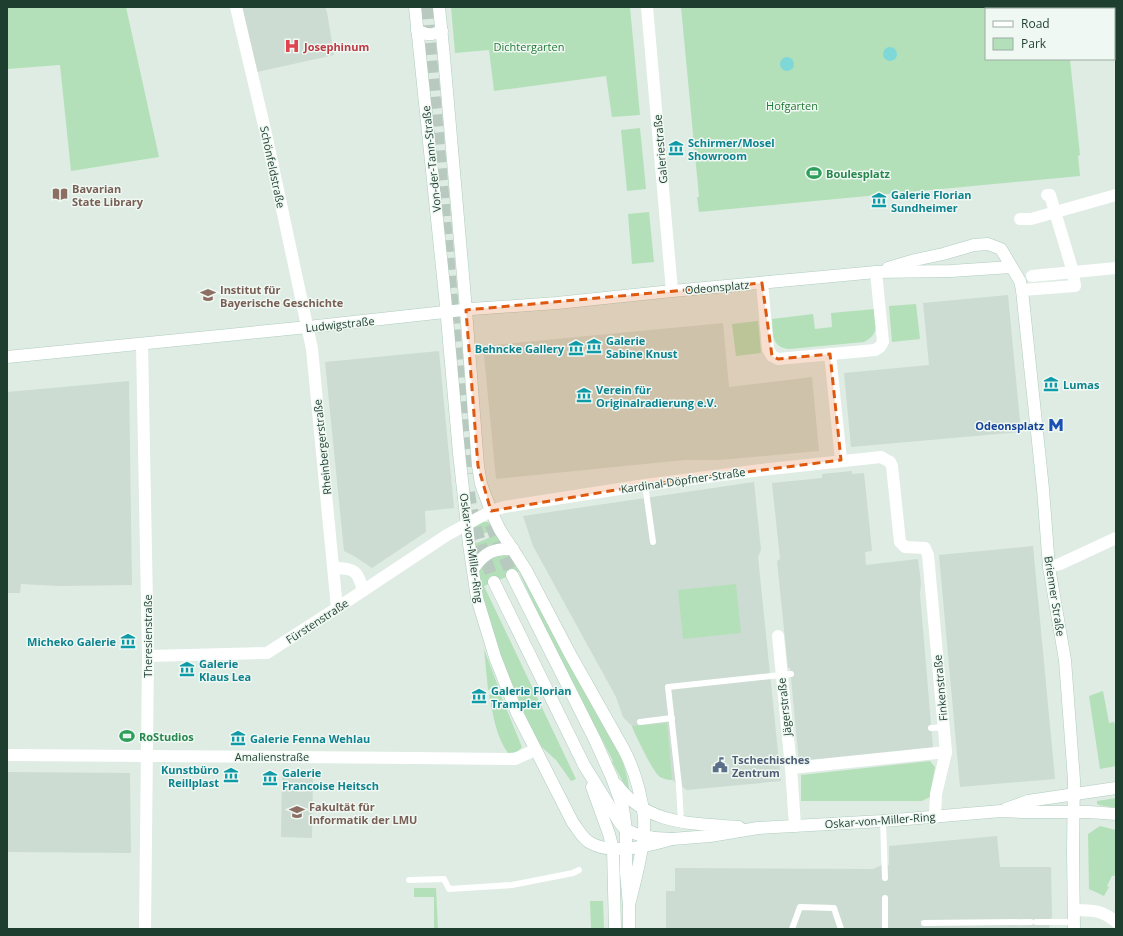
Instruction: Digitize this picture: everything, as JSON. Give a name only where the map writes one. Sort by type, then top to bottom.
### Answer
[{"type":"street","name":"Schönfeldstraße","points":[[236,7],[266,134],[308,327]]},
{"type":"street","name":"Von-der-Tann-Straße","points":[[415,7],[446,312]]},
{"type":"street","name":"Von-der-Tann-Straße","points":[[439,7],[466,310]]},
{"type":"street","name":"Galeriestraße","points":[[647,7],[672,291]]},
{"type":"street","points":[[417,30],[425,35],[442,31]]},
{"type":"street","points":[[1022,290],[1075,286],[1074,276],[1050,195],[1047,195]]},
{"type":"street","points":[[1020,219],[1031,219],[1116,195]]},
{"type":"street","name":"Odeonsplatz","points":[[672,291],[876,272],[951,271],[1011,267],[1002,249],[988,244],[974,245],[915,260],[876,272]]},
{"type":"street","name":"Brienner Straße","points":[[1011,267],[1020,281],[1022,290],[1043,489],[1049,567],[1065,660],[1074,766],[1074,920]]},
{"type":"street","points":[[1032,276],[1074,276],[1116,268]]},
{"type":"street","name":"Odeonsplatz","points":[[762,283],[768,349],[772,356],[778,359],[875,350],[880,347],[882,342],[876,272]]},
{"type":"street","name":"Ludwigstraße","points":[[7,357],[466,310],[557,303],[672,291]]},
{"type":"street","name":"Oskar-von-Miller-Ring","points":[[466,310],[478,466],[481,484],[500,530],[513,549],[624,750],[638,784],[644,818],[642,841]]},
{"type":"street","name":"Oskar-von-Miller-Ring","points":[[446,312],[467,524],[477,598],[494,656],[517,713],[570,817],[580,833],[588,842],[599,847],[612,849],[626,848],[642,841],[710,836],[758,828],[883,821],[1002,811],[1116,814]]},
{"type":"street","name":"Rheinbergerstraße","points":[[308,327],[312,349],[337,608]]},
{"type":"street","name":"Theresienstraße","points":[[142,344],[148,656],[145,929]]},
{"type":"street","points":[[830,354],[841,460]]},
{"type":"street","name":"Kardinal-Döpfner-Straße","points":[[467,524],[491,511],[512,506],[645,485],[841,460],[877,457],[886,459],[892,466],[900,542],[905,547],[925,548],[929,559]]},
{"type":"street","name":"Fürstenstraße","points":[[148,656],[267,653],[363,591],[433,543],[467,524]]},
{"type":"street","points":[[1049,567],[1060,564],[1116,538]]},
{"type":"street","points":[[473,569],[481,557],[503,548],[513,549]]},
{"type":"street","name":"Finkenstraße","points":[[929,559],[946,752],[936,794],[935,817]]},
{"type":"street","points":[[334,568],[348,568],[359,575],[363,591]]},
{"type":"street","name":"Oskar-von-Miller-Ring","points":[[512,575],[595,740],[612,778],[623,808],[626,830]]},
{"type":"street","name":"Oskar-von-Miller-Ring","points":[[494,582],[584,765],[614,815],[626,830]]},
{"type":"street","name":"Jägerstraße","points":[[778,636],[786,674],[795,826]]},
{"type":"street","name":"Amalienstraße","points":[[7,755],[508,759],[515,758],[535,750]]},
{"type":"street","points":[[791,768],[946,752]]},
{"type":"street","points":[[584,765],[609,834],[612,849],[615,929]]},
{"type":"street","name":"Oskar-von-Miller-Ring","points":[[612,778],[628,797],[642,808],[655,815],[681,822],[758,828]]},
{"type":"street","name":"Oskar-von-Miller-Ring","points":[[1002,811],[1028,801],[1116,788]]},
{"type":"street","points":[[626,830],[642,841],[629,905]]},
{"type":"street","points":[[626,830],[626,873],[629,905],[629,929]]},
{"type":"street","points":[[1074,920],[1102,912],[1107,914],[1116,922]]},
{"type":"lane","points":[[645,485],[653,542]]},
{"type":"lane","points":[[681,822],[679,786],[668,687],[786,674]]},
{"type":"lane","points":[[640,722],[672,718]]},
{"type":"lane","points":[[931,728],[944,727]]},
{"type":"lane","points":[[883,821],[885,878]]},
{"type":"lane","points":[[409,880],[444,879],[449,889],[512,885],[573,873],[579,870]]},
{"type":"lane","points":[[885,898],[885,929]]},
{"type":"lane","points":[[792,929],[800,907],[834,908],[841,929]]},
{"type":"lane","points":[[924,923],[1074,920]]},
{"type":"highlighted area","points":[[762,283],[772,356],[778,359],[830,354],[841,460],[645,485],[491,511],[478,466],[466,310]]},
{"type":"shaded area","name":"Josephinum","points":[[242,7],[325,7],[334,55],[257,72]]},
{"type":"shaded area","points":[[1008,295],[1021,432],[851,447],[844,373],[929,365],[923,303]]},
{"type":"shaded area","points":[[723,323],[729,387],[812,377],[819,451],[720,460],[685,460],[496,479],[483,346]]},
{"type":"shaded area","points":[[439,351],[454,508],[425,511],[426,532],[372,568],[344,551],[325,362]]},
{"type":"shaded area","points":[[129,381],[132,585],[60,586],[21,584],[20,593],[7,593],[7,392]]},
{"type":"shaded area","points":[[852,471],[852,474],[864,473],[872,551],[865,552],[866,565],[918,559],[933,748],[799,762],[790,668],[788,668],[777,561],[780,559],[772,483],[822,478],[822,474]]},
{"type":"shaded area","points":[[754,482],[761,550],[758,557],[781,781],[687,790],[672,780],[660,777],[652,766],[632,726],[623,717],[616,697],[533,546],[523,516]]},
{"type":"shaded area","points":[[1033,546],[1055,779],[960,787],[939,555]]},
{"type":"shaded area","points":[[7,772],[130,773],[131,853],[7,852]]},
{"type":"shaded area","name":"Fakultät für Informatik der LMU","points":[[282,772],[313,772],[312,838],[281,837]]},
{"type":"shaded area","points":[[997,836],[1000,867],[1051,867],[1052,916],[1049,929],[666,929],[666,891],[675,891],[675,868],[873,869],[884,864],[889,865],[889,846]]},
{"type":"green space","points":[[7,7],[126,7],[159,157],[71,171],[60,65],[7,69]]},
{"type":"green space","name":"Dichtergarten","points":[[451,7],[630,7],[640,115],[612,117],[606,76],[494,91],[489,50],[455,53]]},
{"type":"green space","name":"Hofgarten","points":[[681,7],[1057,7],[985,8],[985,60],[1070,60],[1080,155],[1078,156],[1080,176],[699,212],[697,197],[699,197]]},
{"type":"green space","points":[[640,128],[646,189],[627,191],[621,130]]},
{"type":"green space","points":[[649,212],[654,262],[632,264],[628,214]]},
{"type":"green space","points":[[916,304],[920,339],[892,342],[889,306]]},
{"type":"green space","points":[[875,309],[875,332],[864,342],[790,349],[779,346],[774,339],[772,319],[813,314],[815,329],[832,327],[831,313]]},
{"type":"green space","points":[[758,321],[761,353],[736,356],[732,324]]},
{"type":"green space","points":[[480,522],[488,522],[495,529],[471,539],[473,529]]},
{"type":"green space","points":[[498,534],[503,544],[488,546],[475,555],[472,545]]},
{"type":"green space","points":[[500,553],[511,557],[600,714],[617,748],[623,764],[628,780],[629,793],[549,637],[519,572],[484,586],[576,779],[571,781],[556,760],[535,741],[502,667],[479,588],[478,570],[483,561]]},
{"type":"green space","points":[[736,584],[741,633],[683,639],[678,590]]},
{"type":"green space","points":[[484,649],[498,686],[488,690]]},
{"type":"green space","points":[[1103,691],[1109,723],[1114,722],[1116,727],[1116,766],[1100,769],[1089,696]]},
{"type":"green space","points":[[500,693],[522,747],[517,752],[508,753],[501,740],[496,725],[489,695]]},
{"type":"green space","points":[[667,723],[672,780],[660,777],[653,768],[644,753],[632,726]]},
{"type":"green space","points":[[930,761],[935,767],[930,797],[922,801],[801,801],[801,775]]},
{"type":"green space","points":[[1116,798],[1116,808],[1097,804],[1097,801]]},
{"type":"green space","points":[[1100,826],[1116,830],[1116,873],[1112,876],[1107,886],[1109,887],[1104,896],[1089,889],[1088,834]]},
{"type":"green space","points":[[414,888],[436,888],[438,928],[434,928],[434,897],[414,897]]},
{"type":"green space","points":[[590,901],[603,901],[604,929],[591,929]]},
{"type":"water","points":[[890,47],[895,49],[897,54],[895,59],[890,61],[885,59],[883,54],[885,49]]},
{"type":"water","points":[[787,57],[792,59],[794,64],[792,69],[787,71],[782,69],[780,64],[782,59]]},
{"type":"tunnel","points":[[427,7],[467,474]]},
{"type":"tunnel","points":[[469,492],[479,538],[494,582]]},
{"type":"tunnel","points":[[484,508],[512,575]]},
{"type":"place","name":"Josephinum","points":[[292,46]]},
{"type":"place","name":"Schirmer/Mosel Showroom","points":[[676,148]]},
{"type":"place","name":"Boulesplatz","points":[[814,173]]},
{"type":"place","name":"Bavarian State Library","points":[[60,194]]},
{"type":"place","name":"Galerie Florian Sundheimer","points":[[879,200]]},
{"type":"place","name":"Institut für Bayerische Geschichte","points":[[208,295]]},
{"type":"place","name":"Galerie Sabine Knust","points":[[594,346]]},
{"type":"place","name":"Behncke Gallery","points":[[576,348]]},
{"type":"place","name":"Lumas","points":[[1051,384]]},
{"type":"place","name":"Verein für Originalradierung e.V.","points":[[584,395]]},
{"type":"place","name":"Odeonsplatz","points":[[1056,425]]},
{"type":"place","name":"Micheko Galerie","points":[[128,641]]},
{"type":"place","name":"Galerie Klaus Lea","points":[[187,669]]},
{"type":"place","name":"Galerie Florian Trampler","points":[[479,696]]},
{"type":"place","name":"RoStudios","points":[[127,736]]},
{"type":"place","name":"Galerie Fenna Wehlau","points":[[238,738]]},
{"type":"place","name":"Tschechisches Zentrum","points":[[720,765]]},
{"type":"place","name":"Kunstbüro Reillplast","points":[[231,775]]},
{"type":"place","name":"Galerie Francoise Heitsch","points":[[270,778]]},
{"type":"place","name":"Fakultät für Informatik der LMU","points":[[297,812]]}]
